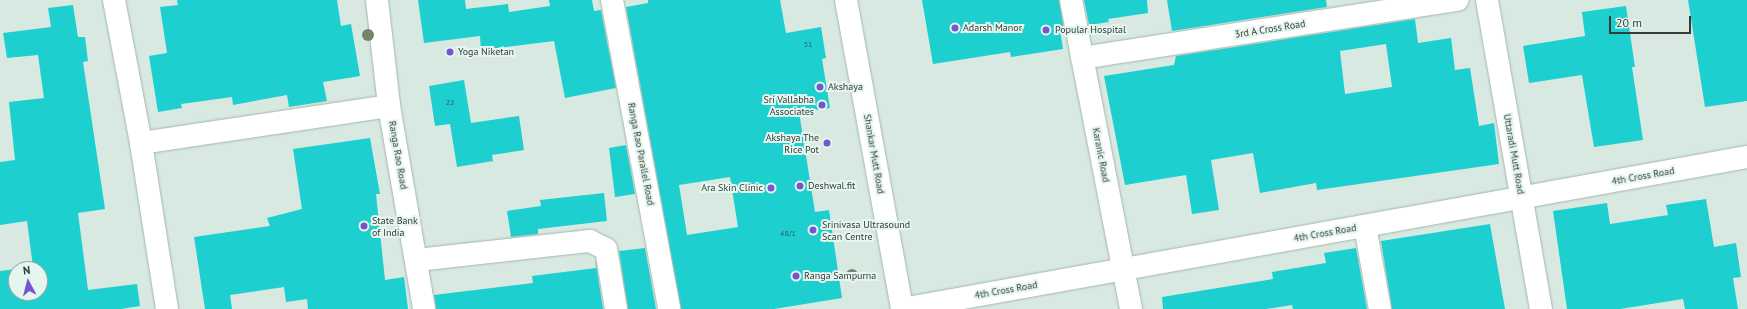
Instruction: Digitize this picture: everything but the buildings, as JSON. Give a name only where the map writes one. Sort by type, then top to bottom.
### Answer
[{"type":"street","points":[[114,0],[141,143],[167,309]]},
{"type":"street","name":"Ranga Rao Road","points":[[377,0],[389,106],[417,260],[424,309]]},
{"type":"street","name":"Ranga Rao Parallel Road","points":[[612,0],[669,309]]},
{"type":"street","name":"Shankar Mutt Road","points":[[846,0],[902,309]]},
{"type":"street","name":"Karanic Road","points":[[1071,0],[1131,309]]},
{"type":"street","name":"3rd A Cross Road","points":[[1082,58],[1458,0]]},
{"type":"street","name":"Uttaradi Mutt Road","points":[[1487,0],[1541,309]]},
{"type":"street","points":[[141,143],[389,106]]},
{"type":"street","name":"4th Cross Road","points":[[902,309],[1747,157]]},
{"type":"street","points":[[1365,226],[1380,309]]},
{"type":"street","points":[[417,260],[590,241],[606,249],[616,309]]},
{"type":"place","name":"Adarsh Manor","points":[[955,28]]},
{"type":"place","name":"Popular Hospital","points":[[1046,30]]},
{"type":"place","name":"Yoga Niketan","points":[[450,52]]},
{"type":"place","name":"Akshaya","points":[[820,87]]},
{"type":"place","name":"Sri Vallabha Associates","points":[[822,105]]},
{"type":"place","name":"Akshaya The Rice Pot","points":[[827,143]]},
{"type":"place","name":"Deshwal.fit","points":[[800,186]]},
{"type":"place","name":"Ara Skin Clinic","points":[[771,188]]},
{"type":"place","name":"State Bank of India","points":[[364,226]]},
{"type":"place","name":"Srinivasa Ultrasound Scan Centre","points":[[813,230]]},
{"type":"place","name":"Ranga Sampurna","points":[[796,276]]}]
